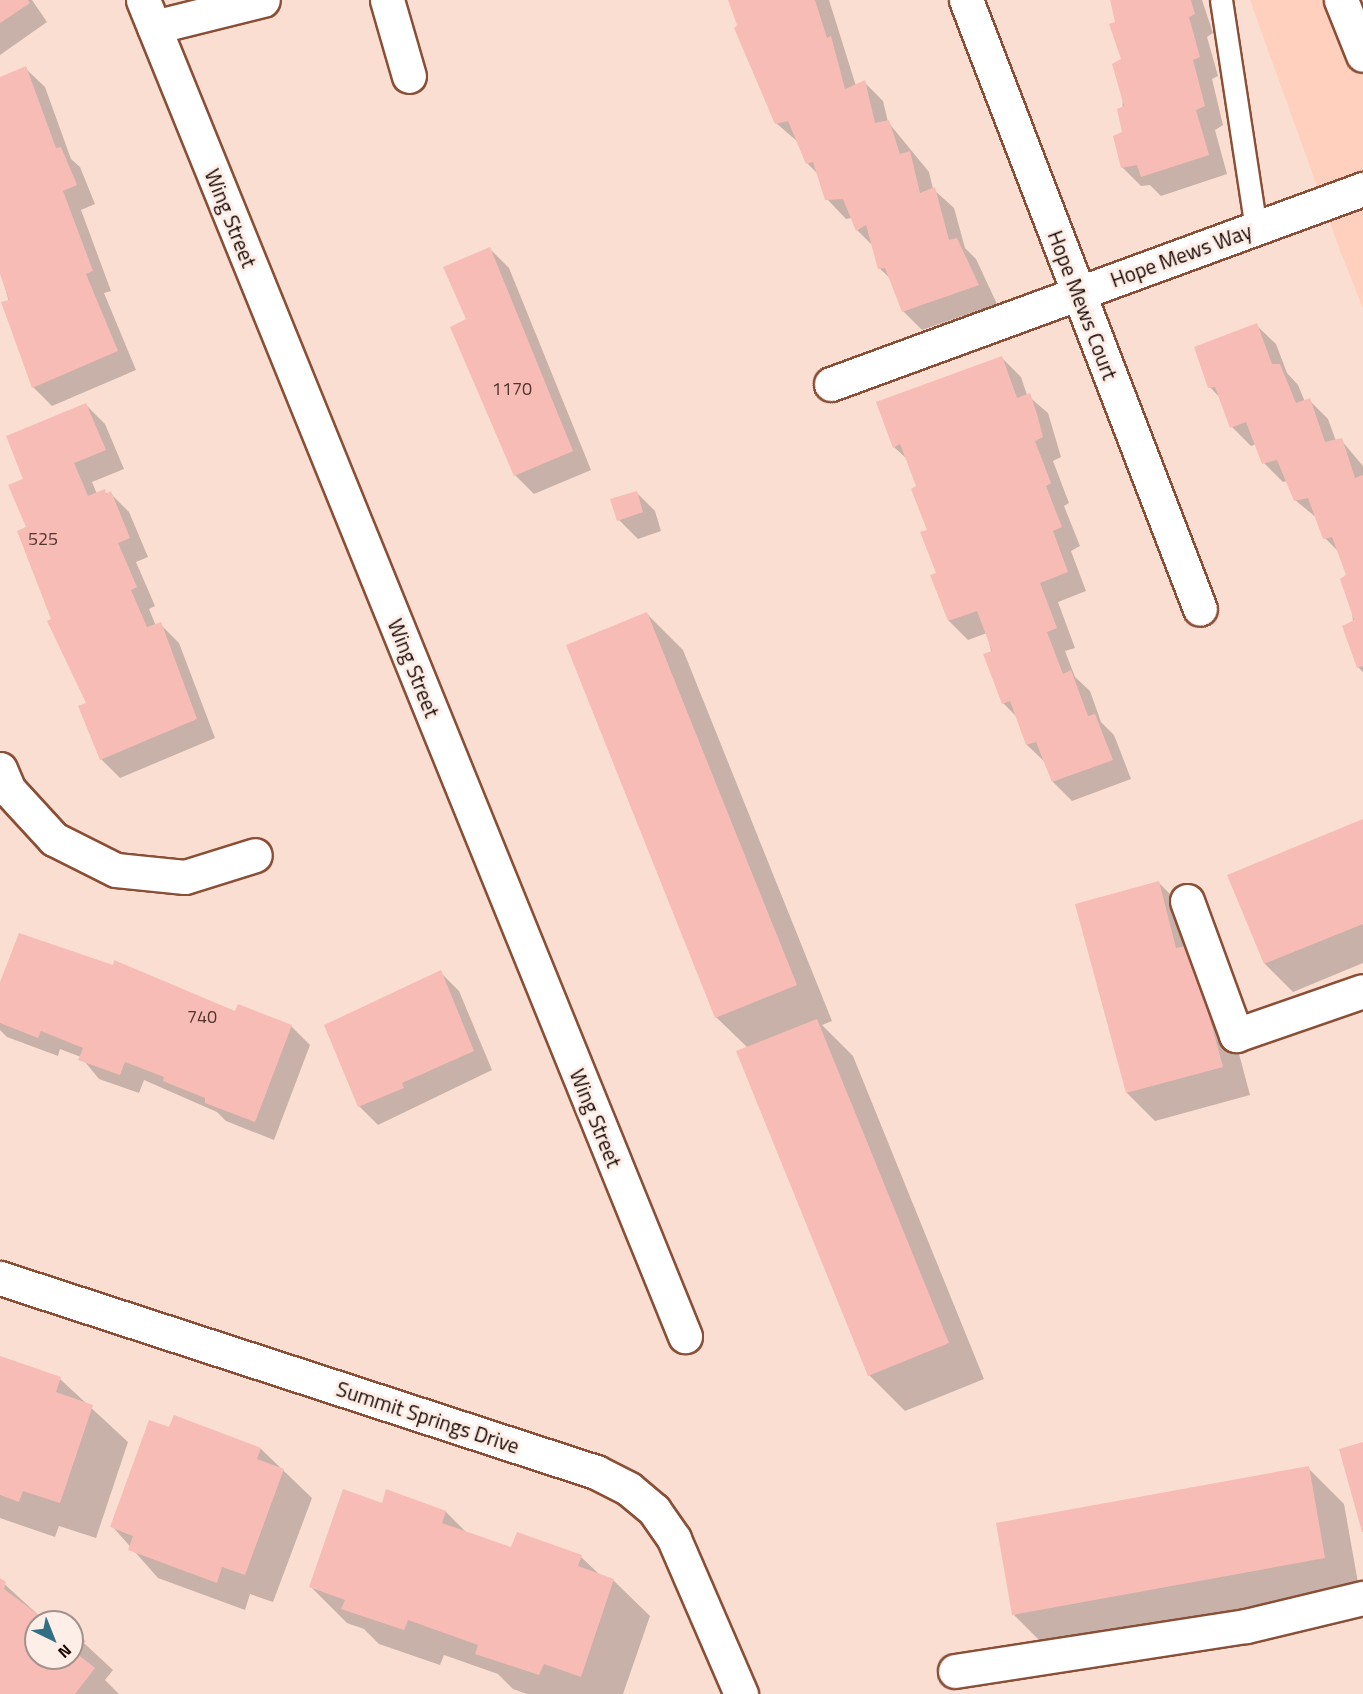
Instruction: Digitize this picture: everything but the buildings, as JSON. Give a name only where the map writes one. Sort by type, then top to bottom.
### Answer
[{"type":"street","points":[[148,14],[263,0]]},
{"type":"street","points":[[387,0],[409,76]]},
{"type":"street","name":"Hope Mews Court","points":[[966,0],[1200,609]]},
{"type":"street","points":[[1341,0],[1363,55]]},
{"type":"street","name":"Wing Street","points":[[148,14],[685,1336]]},
{"type":"street","name":"Hope Mews Way","points":[[831,384],[1363,189]]},
{"type":"street","points":[[0,769],[9,790],[54,839],[116,870],[185,876],[255,855]]},
{"type":"street","points":[[1187,901],[1236,1035],[1363,991]]},
{"type":"street","name":"Summit Springs Drive","points":[[0,1278],[596,1472],[629,1489],[654,1510],[674,1539],[741,1694]]},
{"type":"street","points":[[955,1671],[1246,1626],[1363,1598]]},
{"type":"lane","points":[[1221,0],[1256,228]]},
{"type":"shaded area","points":[[1250,0],[1363,0],[1363,308],[1341,253]]}]
